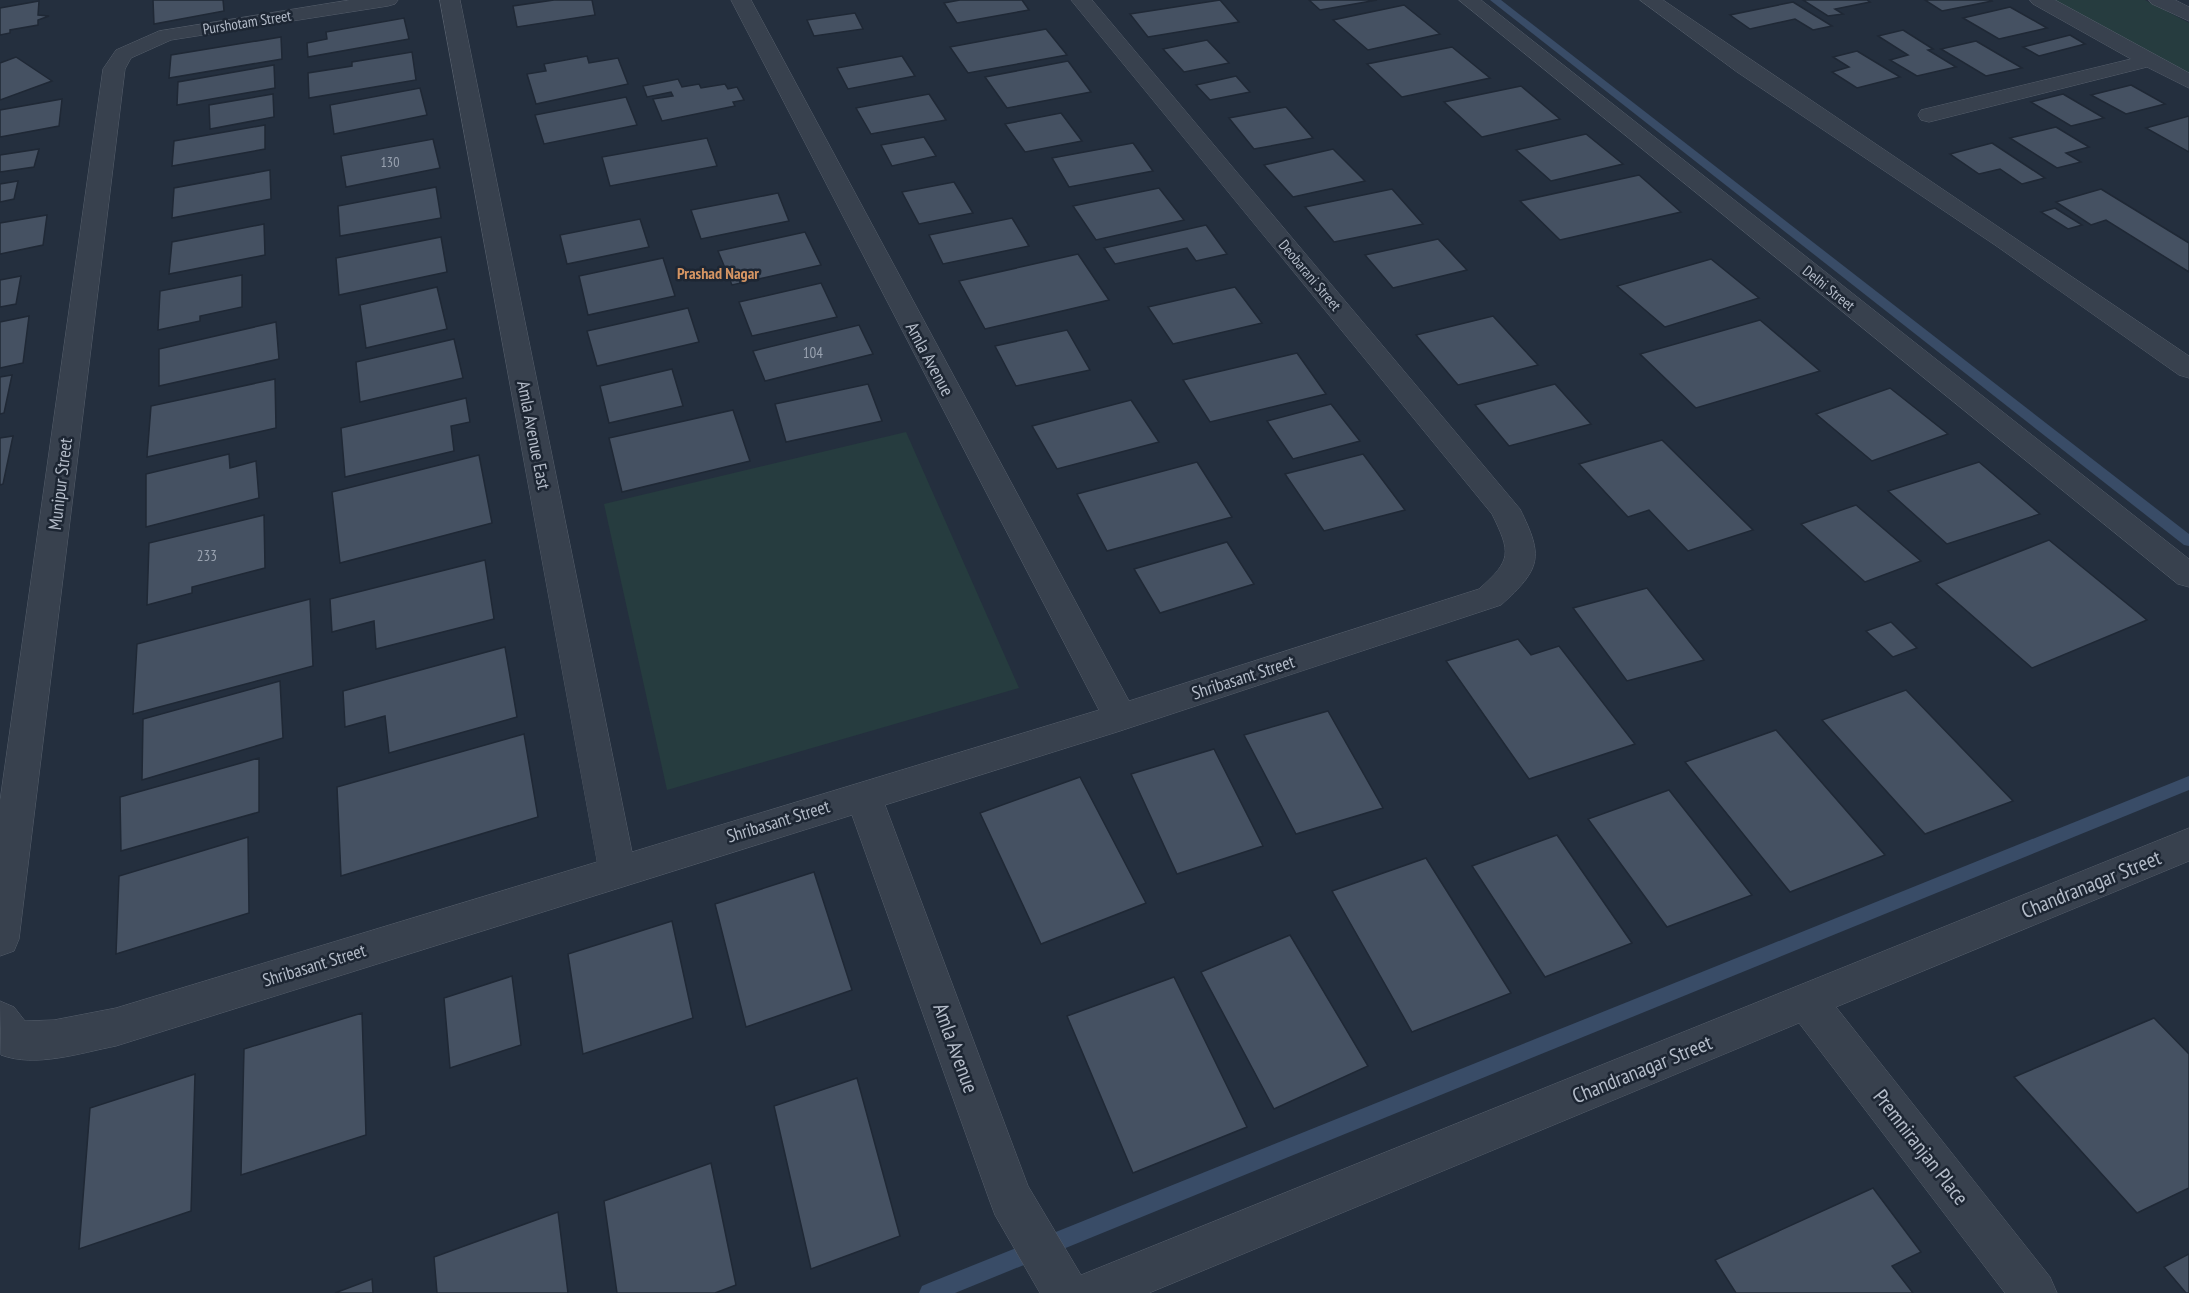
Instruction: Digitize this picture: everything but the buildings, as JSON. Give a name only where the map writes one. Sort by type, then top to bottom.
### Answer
[{"type":"street","name":"Purshotam Street","points":[[143,43],[166,36],[388,0]]},
{"type":"street","name":"Amla Avenue East","points":[[450,0],[617,871]]},
{"type":"street","name":"Amla Avenue","points":[[741,0],[1120,717]]},
{"type":"street","name":"Deobarani Street","points":[[1081,0],[1505,509],[1521,541],[1522,560]]},
{"type":"street","name":"Delhi Street","points":[[1469,0],[2189,576]]},
{"type":"street","points":[[1650,0],[1745,67],[1994,233],[2189,369]]},
{"type":"street","points":[[2040,0],[2189,81]]},
{"type":"street","points":[[2159,0],[2189,15]]},
{"type":"street","name":"Munipur Street","points":[[0,939],[114,69],[123,54],[143,43]]},
{"type":"street","points":[[1929,115],[2151,60]]},
{"type":"street","name":"Shribasant Street","points":[[7,1030],[54,1039],[116,1027],[1120,717],[1490,597],[1512,578],[1522,560]]},
{"type":"street","name":"Amla Avenue","points":[[863,795],[1011,1198],[1060,1282]]},
{"type":"street","name":"Chandranagar Street","points":[[1094,1293],[2189,844]]},
{"type":"street","name":"Premniranjan Place","points":[[1808,1001],[2034,1293]]},
{"type":"green space","points":[[2054,0],[2145,0],[2189,23],[2189,74]]},
{"type":"green space","points":[[906,432],[1019,688],[667,790],[604,504]]},
{"type":"waterway","points":[[1495,0],[2189,541]]},
{"type":"waterway","points":[[929,1293],[2189,783]]},
{"type":"district","name":"Prashad Nagar","points":[[718,273]]}]
